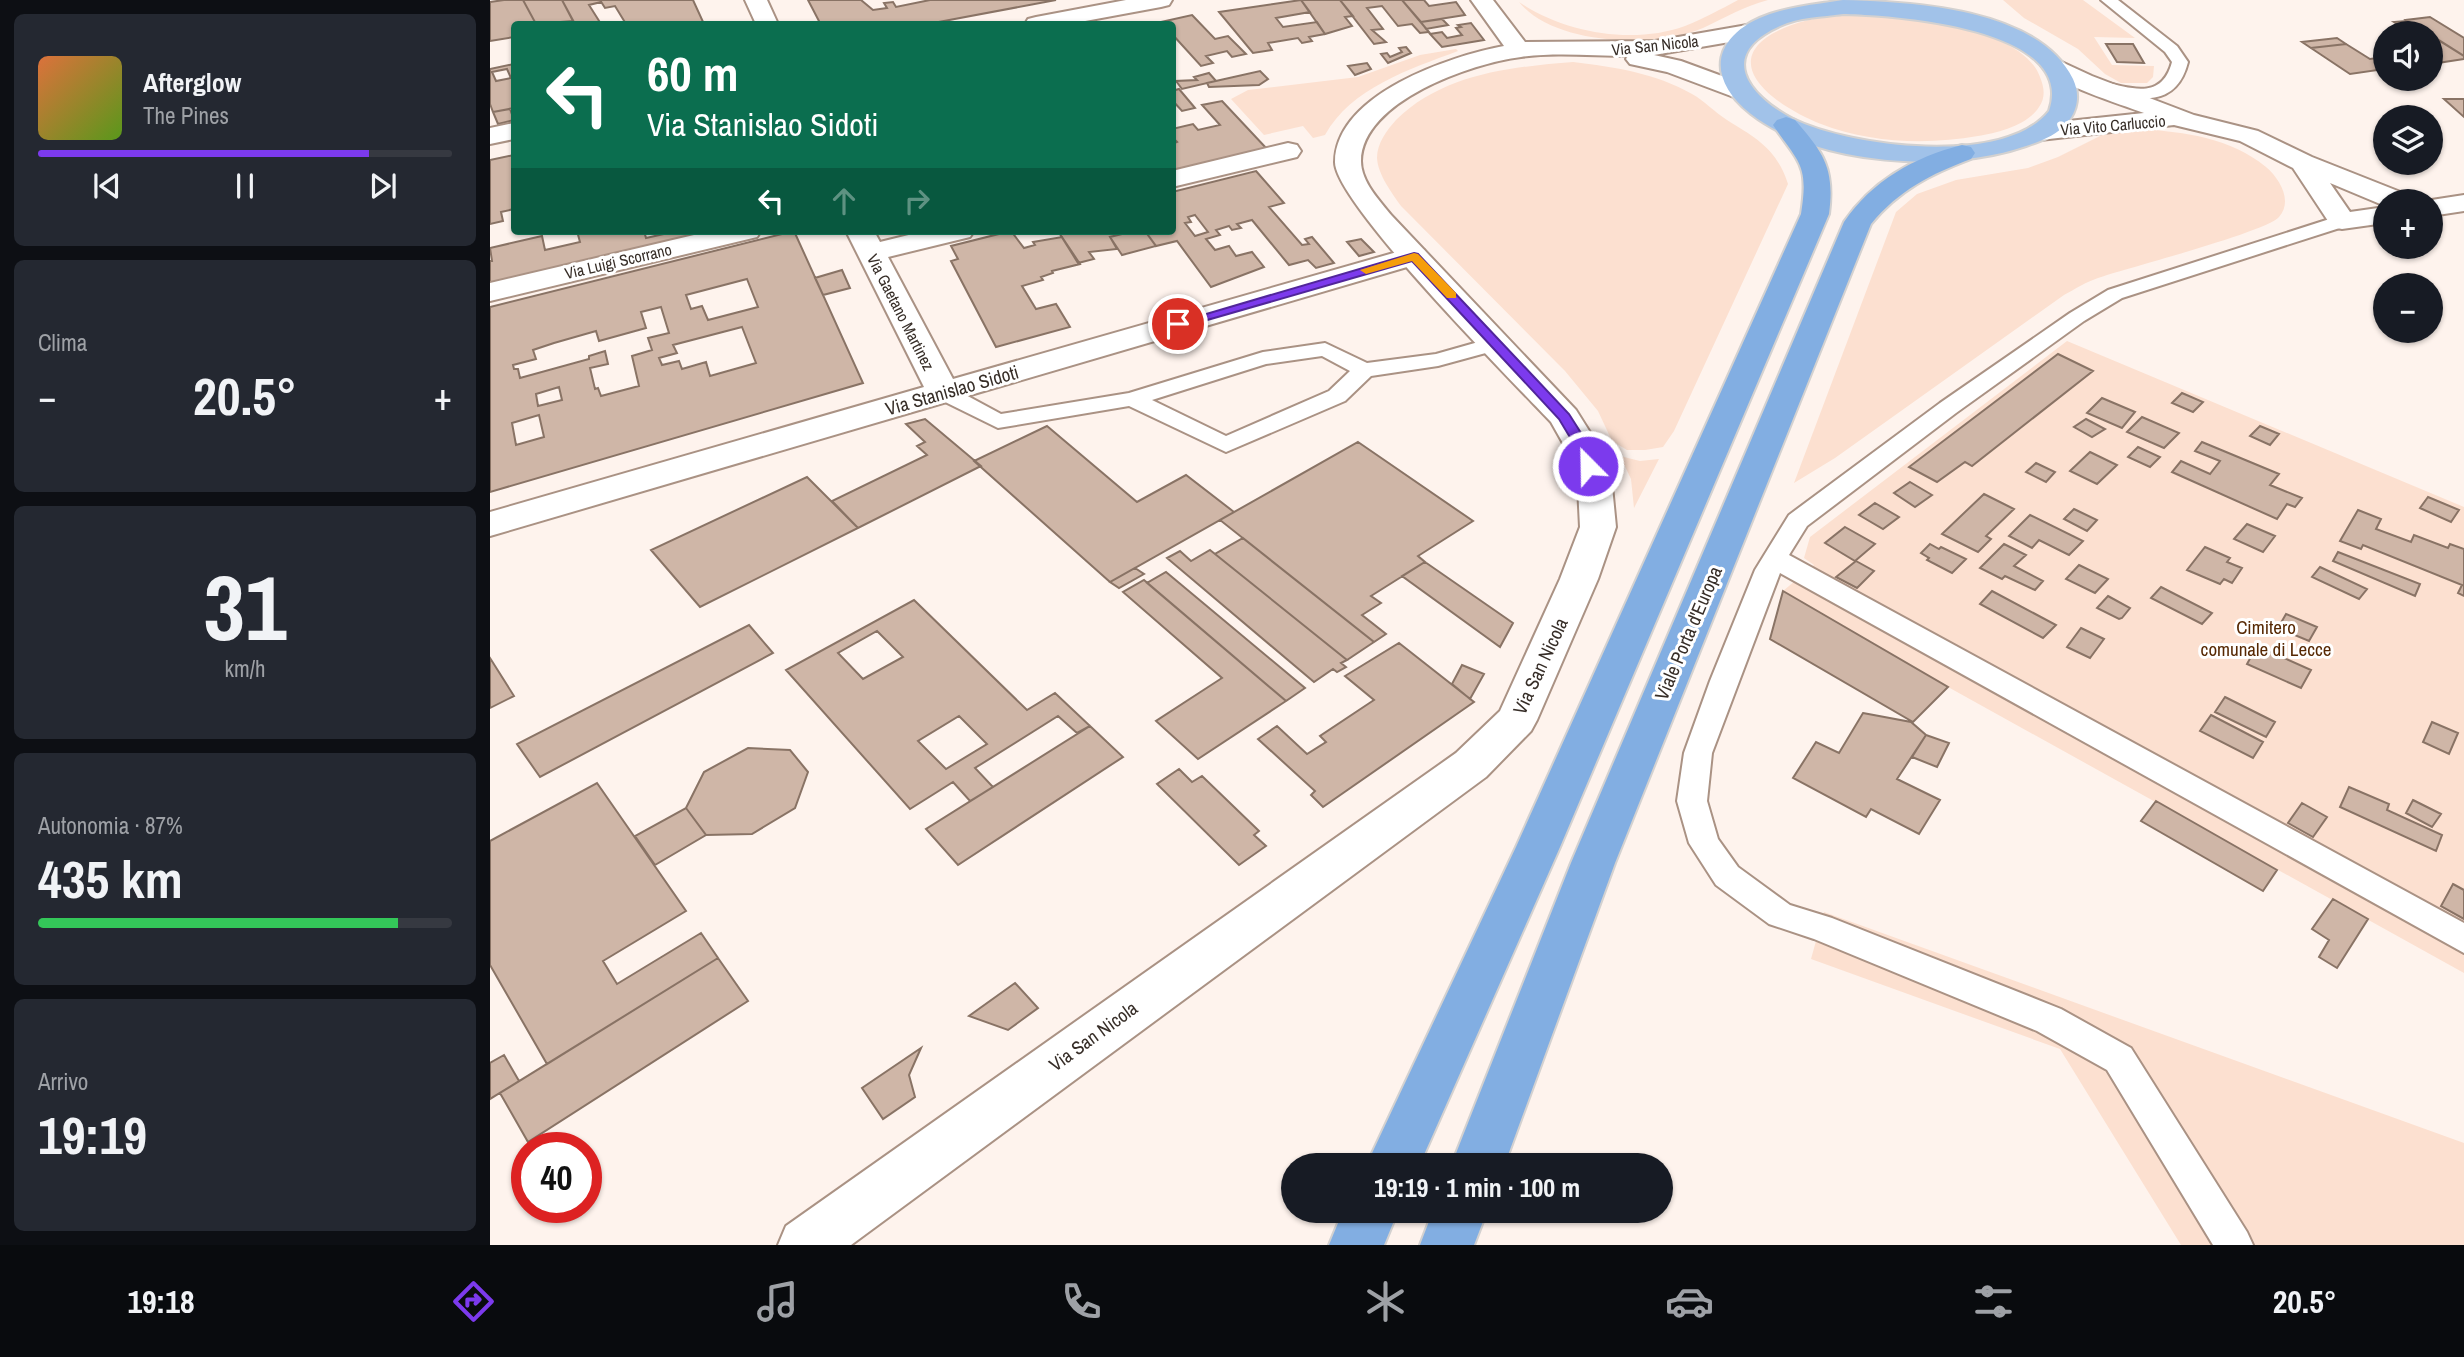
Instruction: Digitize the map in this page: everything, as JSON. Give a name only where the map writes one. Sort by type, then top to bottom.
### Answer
[{"type":"highway","name":"Viale Porta d'Europa","points":[[1398,1153],[1538,847],[1815,214],[1821,183],[1810,154],[1786,125]]},
{"type":"highway","name":"Viale Porta d'Europa","points":[[1482,1153],[1592,863],[1858,222],[1881,194],[1917,170],[1962,153]]},
{"type":"highway","points":[[1356,1245],[1366,1223]]},
{"type":"highway","points":[[1447,1245],[1455,1223]]},
{"type":"main road","points":[[1971,0],[2001,32]]},
{"type":"main road","points":[[1740,91],[1730,71],[1733,51],[1753,31],[1797,14],[1853,4],[1917,10],[1974,23],[2001,32],[2029,46],[2053,65]]},
{"type":"main road","name":"Viale Porta d'Europa","points":[[1740,91],[1755,106],[1786,125],[1835,142],[1896,152],[1962,153],[2014,143],[2040,132],[2062,113],[2066,90],[2053,65]]},
{"type":"street","points":[[756,0],[766,21]]},
{"type":"street","points":[[1052,21],[1161,0]]},
{"type":"street","points":[[1482,0],[1519,50]]},
{"type":"street","name":"Via San Nicola","points":[[806,1245],[1471,765],[1516,720],[1579,579],[1598,527],[1595,486],[1581,444],[1564,417],[1382,222],[1358,190],[1348,162],[1352,137],[1367,117],[1397,94],[1438,73],[1479,59],[1519,50],[1673,46],[1753,31]]},
{"type":"street","name":"Via San Nicola","points":[[1598,50],[1673,66],[1740,91]]},
{"type":"street","name":"Via Vito Carluccio","points":[[2053,65],[2083,81],[2185,120],[2249,136],[2303,163],[2373,191]]},
{"type":"street","name":"Via Vito Carluccio","points":[[2040,132],[2122,121],[2185,120]]},
{"type":"street","points":[[490,136],[511,132]]},
{"type":"street","points":[[1176,178],[1289,151]]},
{"type":"street","name":"Via Vito Carluccio","points":[[2303,163],[2343,221]]},
{"type":"street","points":[[2443,206],[2464,203]]},
{"type":"street","points":[[2343,221],[2373,217]]},
{"type":"street","name":"Via Luigi Scorrano","points":[[490,292],[730,235]]},
{"type":"street","points":[[865,242],[925,235]]},
{"type":"street","name":"Via Gaetano Martinez","points":[[865,242],[943,392]]},
{"type":"street","name":"Via Stanislao Sidoti","points":[[490,524],[1414,256]]},
{"type":"lane","points":[[2083,81],[2143,94],[2167,89],[2178,76],[2180,62],[2171,49],[2109,0]]},
{"type":"lane","points":[[2234,1245],[2119,1059],[2049,1020],[1821,928],[1780,915],[1727,876],[1704,843],[1692,801],[1698,753],[1724,681],[1768,570],[1798,520],[1959,400],[2077,317],[2115,294],[2343,221]]},
{"type":"lane","points":[[943,392],[998,421],[1132,399],[1263,358],[1325,349],[1364,370],[1438,360],[1496,343]]},
{"type":"lane","points":[[1132,399],[1226,445],[1337,396],[1364,370]]},
{"type":"lane","points":[[1775,558],[2464,939]]},
{"type":"green space","points":[[1738,0],[1768,0],[1683,35],[1633,40],[1580,35],[1555,27],[1535,16],[1519,2],[1557,22],[1578,28],[1599,33],[1643,35],[1685,26]]},
{"type":"green space","points":[[2003,0],[2083,0],[2135,38],[2094,37],[2112,65],[2154,66],[2153,77],[2147,83],[2121,83],[2105,74],[2078,49],[2024,18]]},
{"type":"green space","points":[[1846,14],[1923,20],[1983,34],[2009,45],[2028,59],[2040,77],[2043,100],[2028,119],[2012,127],[1994,133],[1939,141],[1879,139],[1840,130],[1804,117],[1771,95],[1759,82],[1752,69],[1752,55],[1762,41],[1784,28],[1799,22]]},
{"type":"green space","points":[[1456,49],[1458,51],[1383,82],[1350,105],[1325,135],[1313,138],[1303,126],[1264,135],[1231,99],[1248,90],[1358,77],[1420,55]]},
{"type":"green space","points":[[1573,62],[1649,76],[1692,94],[1772,153],[1788,184],[1674,431],[1663,447],[1627,450],[1612,441],[1598,411],[1565,371],[1401,206],[1386,184],[1378,164],[1379,147],[1389,128],[1435,92],[1502,70]]},
{"type":"green space","points":[[2141,129],[2207,138],[2252,157],[2266,167],[2280,184],[2285,197],[2283,211],[2269,224],[2098,278],[2076,288],[1835,458],[1794,483],[1896,212],[1917,194],[1956,180],[2028,168],[2058,157],[2106,133]]},
{"type":"green space","name":"Cimitero comunale di Lecce","points":[[2067,341],[2464,507],[2464,973],[1948,687],[1783,591],[1814,565],[1804,558],[1810,537]]},
{"type":"green space","points":[[1620,456],[1640,461],[1659,459],[1634,508],[1631,479]]},
{"type":"green space","points":[[1824,912],[2464,1143],[2464,1245],[2181,1245],[2060,1049],[1811,959]]},
{"type":"building","points":[[523,0],[534,21],[511,21],[511,38],[490,41],[490,2]]},
{"type":"building","points":[[523,0],[562,0],[573,21],[534,21]]},
{"type":"building","points":[[562,0],[600,0],[601,2],[589,5],[599,21],[573,21]]},
{"type":"building","points":[[600,0],[693,0],[703,21],[624,21],[615,6],[605,8]]},
{"type":"building","points":[[808,0],[861,0],[873,10],[887,8],[884,3],[893,2],[896,7],[930,0],[1056,0],[944,21],[819,21]]},
{"type":"building","points":[[1301,0],[1310,12],[1276,18],[1283,27],[1317,22],[1325,34],[1309,37],[1312,41],[1302,43],[1298,38],[1268,43],[1272,50],[1253,53],[1219,12]]},
{"type":"building","points":[[1301,0],[1340,0],[1353,16],[1345,17],[1352,26],[1325,34]]},
{"type":"building","points":[[1340,0],[1402,0],[1429,32],[1420,33],[1412,24],[1398,26],[1382,6],[1367,8],[1383,29],[1372,30],[1386,42],[1374,44]]},
{"type":"building","points":[[1402,0],[1424,0],[1429,6],[1456,2],[1465,15],[1421,22]]},
{"type":"building","points":[[1192,15],[1215,39],[1228,36],[1246,54],[1232,57],[1227,51],[1206,56],[1213,63],[1201,66],[1176,38],[1176,21],[1165,21]]},
{"type":"building","points":[[2430,17],[2436,21],[2408,21]]},
{"type":"building","points":[[1442,19],[1448,25],[1426,29],[1421,22]]},
{"type":"building","points":[[1471,23],[1484,40],[1442,47],[1430,34],[1442,32],[1447,38],[1462,35],[1456,28],[1461,27],[1458,25]]},
{"type":"building","points":[[2443,25],[2464,38],[2464,56],[2443,43]]},
{"type":"building","points":[[2337,38],[2346,44],[2311,48],[2302,42]]},
{"type":"building","points":[[2443,43],[2464,56],[2464,59],[2443,62]]},
{"type":"building","points":[[2106,44],[2133,44],[2144,63],[2117,62]]},
{"type":"building","points":[[2346,44],[2373,59],[2373,71],[2350,74],[2311,48]]},
{"type":"building","points":[[1406,47],[1411,53],[1388,63],[1381,54],[1387,53],[1390,57],[1402,52],[1399,48]]},
{"type":"building","points":[[1367,63],[1371,69],[1355,75],[1348,66]]},
{"type":"building","points":[[511,65],[511,78],[511,109],[493,112],[490,104],[490,69]],"holes":[[[507,69],[511,78],[496,81],[492,72]]]},
{"type":"building","points":[[1260,71],[1268,79],[1259,85],[1209,87],[1207,83]]},
{"type":"building","points":[[1209,73],[1216,81],[1182,89],[1176,81],[1197,80],[1194,77]]},
{"type":"building","points":[[1179,89],[1195,108],[1182,111],[1176,104],[1176,90]]},
{"type":"building","points":[[2444,99],[2464,99],[2464,117]]},
{"type":"building","points":[[1222,101],[1267,149],[1176,172],[1176,128],[1193,124],[1198,130],[1220,125],[1202,105]]},
{"type":"building","points":[[510,109],[511,121],[498,124],[493,112]]},
{"type":"building","points":[[511,156],[511,210],[501,212],[503,221],[490,224],[490,160]]},
{"type":"building","points":[[1256,171],[1284,203],[1269,207],[1302,245],[1309,244],[1305,239],[1312,237],[1334,263],[1316,268],[1308,260],[1289,265],[1252,220],[1237,224],[1241,228],[1232,230],[1229,226],[1216,230],[1220,235],[1206,239],[1215,250],[1229,246],[1236,256],[1252,252],[1264,267],[1211,287],[1177,241],[1156,246],[1148,235],[1176,235],[1176,191]],"holes":[[[1195,215],[1208,232],[1195,236],[1185,223],[1191,222],[1188,217]]]},
{"type":"building","points":[[578,235],[645,235],[646,238],[659,235],[704,235],[490,287],[490,248],[542,236],[545,250],[580,242]]},
{"type":"building","points":[[778,235],[796,235],[863,383],[490,492],[490,307]],"holes":[[[747,279],[758,307],[708,320],[702,306],[691,309],[686,295]],[[661,307],[669,333],[648,338],[652,350],[632,356],[639,386],[601,396],[598,388],[595,389],[590,368],[608,364],[605,351],[589,356],[589,359],[520,378],[518,369],[514,369],[513,365],[536,359],[533,350],[554,343],[596,331],[599,341],[646,328],[641,312]],[[742,327],[756,363],[710,376],[706,362],[682,369],[679,361],[662,365],[659,358],[677,353],[673,345]],[[559,387],[562,400],[538,406],[536,394]],[[539,415],[544,437],[516,445],[512,423]]]},
{"type":"building","points":[[995,235],[1014,235],[1024,248],[1035,245],[1033,242],[1062,237],[1080,264],[1052,271],[1053,273],[1041,277],[1043,280],[1022,286],[1036,309],[1056,304],[1070,327],[996,347],[951,261],[958,259],[951,246]]},
{"type":"building","points":[[1060,235],[1118,235],[1110,237],[1117,249],[1089,252],[1094,259],[1078,263]]},
{"type":"building","points":[[1148,235],[1156,246],[1122,255],[1110,237]]},
{"type":"building","points":[[1361,239],[1374,252],[1359,256],[1347,242]]},
{"type":"building","points":[[842,270],[850,288],[823,295],[815,278]]},
{"type":"building","points":[[2058,354],[2093,371],[1972,466],[1965,462],[1937,482],[1909,467]]},
{"type":"building","points":[[2182,393],[2203,402],[2193,412],[2172,403]]},
{"type":"building","points":[[2102,398],[2135,412],[2122,428],[2087,413]]},
{"type":"building","points":[[2142,417],[2179,433],[2164,448],[2127,432]]},
{"type":"building","points":[[925,419],[981,466],[858,528],[832,501],[927,455],[917,446],[925,442],[906,424]]},
{"type":"building","points":[[2086,419],[2105,429],[2092,437],[2074,427]]},
{"type":"building","points":[[1047,426],[1137,502],[1186,475],[1234,512],[1110,582],[974,461]]},
{"type":"building","points":[[2260,426],[2279,434],[2270,445],[2250,436]]},
{"type":"building","points":[[1358,442],[1473,521],[1418,556],[1425,562],[1371,596],[1381,603],[1362,615],[1386,634],[1374,642],[1220,520]]},
{"type":"building","points":[[2202,442],[2279,474],[2270,485],[2302,498],[2295,507],[2287,504],[2277,519],[2172,472],[2181,461],[2210,474],[2220,461],[2195,451]]},
{"type":"building","points":[[2138,447],[2160,457],[2150,467],[2128,457]]},
{"type":"building","points":[[2090,452],[2117,465],[2097,484],[2070,471]]},
{"type":"building","points":[[2036,463],[2055,472],[2046,482],[2026,472]]},
{"type":"building","points":[[807,477],[858,528],[700,607],[651,550]]},
{"type":"building","points":[[1910,482],[1932,495],[1915,507],[1894,493]]},
{"type":"building","points":[[1984,494],[2014,509],[1986,536],[1991,539],[1978,552],[1942,534]]},
{"type":"building","points":[[2428,497],[2459,510],[2451,522],[2420,508]]},
{"type":"building","points":[[1875,503],[1899,517],[1883,529],[1859,515]]},
{"type":"building","points":[[2074,509],[2097,520],[2087,531],[2064,519]]},
{"type":"building","points":[[2358,510],[2381,519],[2376,529],[2411,542],[2414,535],[2448,548],[2450,544],[2464,549],[2464,596],[2458,593],[2462,585],[2363,545],[2361,549],[2340,541]]},
{"type":"building","points":[[2030,515],[2083,541],[2069,555],[2039,540],[2032,548],[2009,536]]},
{"type":"building","points":[[2247,524],[2275,536],[2263,552],[2234,539]]},
{"type":"building","points":[[1845,527],[1875,544],[1855,561],[1825,543]]},
{"type":"building","points":[[1243,538],[1374,642],[1347,660],[1215,554]]},
{"type":"building","points":[[1930,544],[1966,559],[1952,573],[1927,560],[1929,558],[1921,553]]},
{"type":"building","points":[[2004,544],[2026,555],[2014,566],[2043,581],[2035,590],[1980,568]]},
{"type":"building","points":[[2205,547],[2230,558],[2227,562],[2242,568],[2232,583],[2224,579],[2220,584],[2187,570]]},
{"type":"building","points":[[1210,550],[1347,660],[1341,663],[1346,667],[1337,672],[1333,669],[1314,682],[1167,558],[1180,551],[1191,561]]},
{"type":"building","points":[[2338,552],[2420,584],[2415,596],[2333,561]]},
{"type":"building","points":[[1856,561],[1874,571],[1857,588],[1836,577]]},
{"type":"building","points":[[1425,562],[1513,623],[1500,647],[1402,576]]},
{"type":"building","points":[[2079,565],[2108,579],[2095,593],[2066,579]]},
{"type":"building","points":[[2320,567],[2367,589],[2359,599],[2312,577]]},
{"type":"building","points":[[1135,568],[1144,574],[1119,588],[1110,582]]},
{"type":"building","points":[[1166,572],[1305,688],[1286,701],[1147,583]]},
{"type":"building","points":[[1144,580],[1286,701],[1198,759],[1156,721],[1222,678],[1123,592]]},
{"type":"building","points":[[2161,587],[2212,613],[2202,624],[2151,598]]},
{"type":"building","points":[[1783,591],[1948,687],[1913,722],[1770,639]]},
{"type":"building","points":[[1992,591],[2056,625],[2043,638],[1980,604]]},
{"type":"building","points":[[2108,596],[2130,608],[2122,618],[2097,608]]},
{"type":"building","points":[[914,600],[1027,710],[1055,693],[1090,726],[1077,733],[1058,716],[975,768],[993,787],[970,801],[953,782],[910,809],[786,670]],"holes":[[[877,631],[903,657],[863,679],[838,653]],[[959,716],[987,744],[946,769],[918,741]]]},
{"type":"building","points":[[2286,614],[2317,627],[2309,641],[2278,628]]},
{"type":"building","points":[[749,625],[773,653],[540,777],[517,744]]},
{"type":"building","points":[[2081,628],[2104,639],[2090,658],[2067,647]]},
{"type":"building","points":[[1399,643],[1474,702],[1323,807],[1311,795],[1315,791],[1258,739],[1277,726],[1307,754],[1326,742],[1320,736],[1374,700],[1345,676]]},
{"type":"building","points":[[2257,646],[2311,670],[2301,688],[2247,664]]},
{"type":"building","points":[[490,658],[514,696],[490,708]]},
{"type":"building","points":[[1462,665],[1484,674],[1470,699],[1452,684]]},
{"type":"building","points":[[2225,697],[2275,722],[2266,737],[2215,712]]},
{"type":"building","points":[[1863,713],[1911,722],[1926,735],[1897,779],[1940,800],[1919,834],[1871,809],[1866,817],[1793,778],[1816,742],[1839,753]]},
{"type":"building","points":[[2211,715],[2263,742],[2253,758],[2200,731]]},
{"type":"building","points":[[2432,722],[2458,733],[2449,754],[2423,742]]},
{"type":"building","points":[[1090,726],[1123,757],[958,865],[926,829]]},
{"type":"building","points":[[1926,735],[1949,743],[1937,767],[1912,757]]},
{"type":"building","points":[[748,748],[790,750],[808,772],[795,808],[752,834],[706,835],[686,808],[704,772]]},
{"type":"building","points":[[1179,769],[1192,782],[1202,776],[1259,831],[1254,835],[1266,846],[1239,865],[1157,784]]},
{"type":"building","points":[[597,783],[686,911],[603,961],[617,984],[701,933],[718,958],[547,1064],[490,965],[490,841]]},
{"type":"building","points":[[2349,787],[2389,804],[2387,810],[2442,835],[2436,851],[2340,807]]},
{"type":"building","points":[[2413,800],[2441,814],[2432,827],[2406,813]]},
{"type":"building","points":[[2156,801],[2277,870],[2263,891],[2141,821]]},
{"type":"building","points":[[2302,803],[2327,817],[2313,837],[2288,823]]},
{"type":"building","points":[[686,808],[706,835],[655,865],[635,836]]},
{"type":"building","points":[[2453,884],[2464,890],[2464,919],[2441,906]]},
{"type":"building","points":[[2333,899],[2368,919],[2337,968],[2319,957],[2329,940],[2312,929]]},
{"type":"building","points":[[718,958],[748,1001],[544,1132],[522,1132],[500,1093]]},
{"type":"building","points":[[1015,983],[1038,1008],[1008,1030],[969,1016]]},
{"type":"building","points":[[921,1048],[909,1075],[915,1097],[883,1119],[862,1088]]},
{"type":"building","points":[[504,1055],[519,1081],[490,1099],[490,1063]]},
{"type":"slow traffic","points":[[1366,270],[1414,256],[1451,295]]},
{"type":"route","points":[[1178,324],[1414,256],[1564,417],[1581,444],[1588,466]]}]
